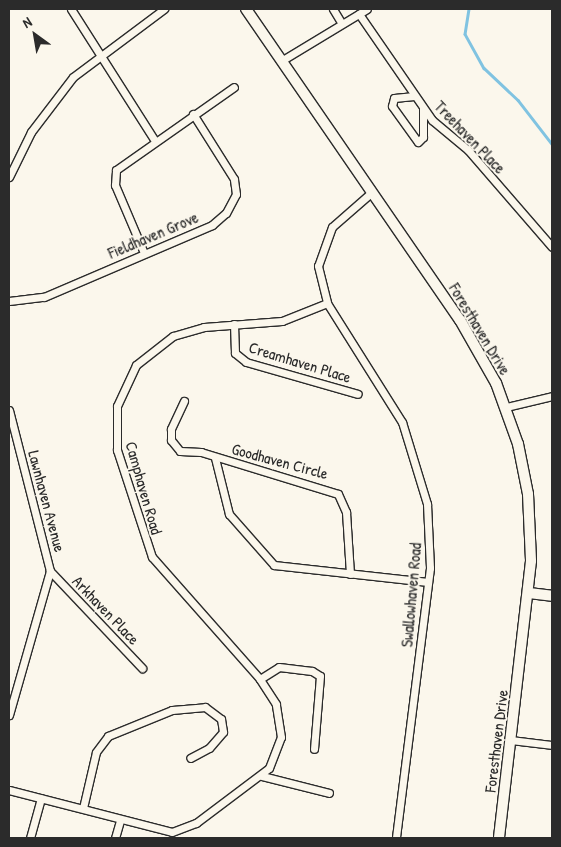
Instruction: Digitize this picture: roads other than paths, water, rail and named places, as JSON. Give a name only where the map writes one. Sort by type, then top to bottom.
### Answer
[{"type":"street","points":[[71,9],[97,56],[154,141]]},
{"type":"street","points":[[9,177],[41,116],[97,56],[164,9]]},
{"type":"street","name":"Foresthaven Drive","points":[[246,9],[468,332],[506,407],[528,494],[529,593],[499,838]]},
{"type":"street","points":[[333,9],[342,24]]},
{"type":"street","points":[[281,61],[367,9]]},
{"type":"street","name":"Treehaven Place","points":[[359,14],[423,108],[468,150],[552,247]]},
{"type":"street","points":[[144,253],[114,177],[119,165],[234,87]]},
{"type":"street","points":[[414,96],[394,98],[392,106],[418,142],[423,137],[423,108]]},
{"type":"street","name":"Fieldhaven Grove","points":[[9,301],[35,300],[212,225],[233,202],[234,179],[193,114]]},
{"type":"street","name":"Swallowhaven Road","points":[[372,192],[341,217],[327,236],[318,266],[327,303],[388,396],[414,452],[428,504],[428,582],[396,838]]},
{"type":"street","name":"Camphaven Road","points":[[9,790],[83,808],[120,821],[161,831],[183,829],[262,776],[278,750],[282,726],[276,704],[260,679],[152,557],[137,521],[115,434],[122,389],[147,353],[173,336],[234,324],[282,321],[327,303]]},
{"type":"street","name":"Creamhaven Place","points":[[234,324],[235,353],[246,362],[358,394]]},
{"type":"street","points":[[506,407],[552,396]]},
{"type":"street","points":[[184,401],[173,418],[174,446],[180,451],[215,458]]},
{"type":"street","name":"Lawnhaven Avenue","points":[[9,410],[50,571],[9,715]]},
{"type":"street","name":"Goodhaven Circle","points":[[215,458],[229,514],[268,560],[279,567],[428,582]]},
{"type":"street","name":"Goodhaven Circle","points":[[215,458],[338,494],[346,512],[350,574]]},
{"type":"street","name":"Arkhaven Place","points":[[50,571],[142,668]]},
{"type":"street","points":[[529,593],[552,596]]},
{"type":"street","points":[[260,679],[279,667],[312,671],[320,676],[314,749]]},
{"type":"street","points":[[83,808],[96,752],[108,736],[172,710],[205,707],[221,719],[224,732],[209,748],[190,758]]},
{"type":"street","points":[[510,740],[552,745]]},
{"type":"street","points":[[262,776],[329,793]]},
{"type":"street","points":[[30,838],[41,798]]},
{"type":"street","points":[[115,838],[120,821]]},
{"type":"waterway","points":[[469,9],[465,34],[484,68],[518,100],[552,144]]}]
